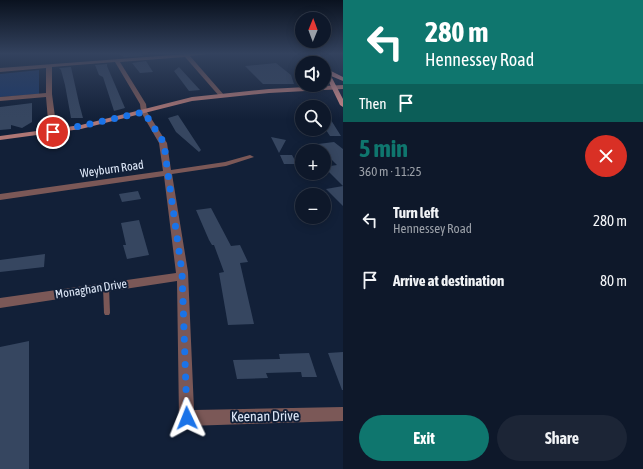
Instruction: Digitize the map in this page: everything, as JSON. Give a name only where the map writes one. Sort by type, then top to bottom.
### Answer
[{"type":"main road","points":[[331,80],[343,105]]},
{"type":"street","points":[[49,75],[49,95],[53,132]]},
{"type":"street","points":[[126,75],[143,104],[144,112],[164,143],[182,276]]},
{"type":"street","points":[[203,75],[222,96]]},
{"type":"street","points":[[0,138],[53,132],[144,112],[192,99],[269,91],[343,87]]},
{"type":"street","points":[[0,99],[49,95]]},
{"type":"street","name":"Weyburn Road","points":[[0,197],[226,164],[250,157]]},
{"type":"street","name":"Monaghan Drive","points":[[0,303],[182,276]]},
{"type":"street","name":"Keenan Drive","points":[[182,276],[187,418],[343,414]]},
{"type":"lane","points":[[106,287],[107,313]]},
{"type":"shaded area","points":[[0,75],[39,75],[39,94],[0,97]]},
{"type":"building","points":[[62,75],[73,75],[83,118],[71,118]]},
{"type":"building","points":[[99,75],[111,75],[125,108],[114,111],[103,77]]},
{"type":"building","points":[[177,75],[186,75],[200,90],[189,91]]},
{"type":"building","points":[[254,75],[291,75],[294,84],[263,84]]},
{"type":"building","points":[[32,103],[32,122],[22,128],[11,125],[11,129],[0,130],[0,107]]},
{"type":"building","points":[[178,115],[201,150],[199,152],[176,132],[168,118]]},
{"type":"building","points":[[331,120],[341,136],[331,136]]},
{"type":"building","points":[[271,137],[286,140],[279,153]]},
{"type":"building","points":[[334,142],[343,149],[343,186],[331,174],[331,166],[337,165],[331,159],[331,144],[318,144]]},
{"type":"building","points":[[280,155],[292,155],[295,164],[284,164]]},
{"type":"building","points":[[343,186],[343,206],[331,194],[331,188]]},
{"type":"building","points":[[138,191],[141,199],[122,202],[119,194]]},
{"type":"building","points":[[211,208],[231,246],[240,245],[248,262],[240,263],[254,324],[228,325],[219,273],[224,272],[214,245],[212,245],[209,240],[196,210]]},
{"type":"building","points":[[139,220],[149,255],[127,259],[123,245],[126,245],[121,223]]},
{"type":"building","points":[[45,254],[44,267],[0,272],[0,260]]},
{"type":"building","points":[[29,341],[29,469],[0,469],[0,347]]},
{"type":"building","points":[[343,352],[343,390],[342,390],[328,353]]},
{"type":"building","points":[[309,353],[317,377],[302,377],[301,372],[266,373],[268,378],[237,379],[233,360],[280,359],[279,354]]},
{"type":"route","points":[[53,132],[144,112],[164,143],[182,272],[187,418]]}]
